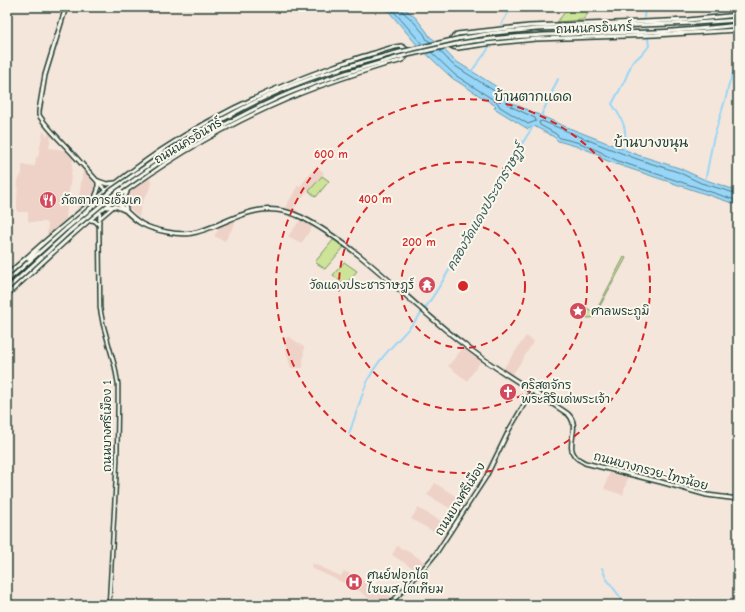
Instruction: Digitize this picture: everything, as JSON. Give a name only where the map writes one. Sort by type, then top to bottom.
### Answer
[{"type":"main road","name":"ถนนบางกรวย-ไทรน้อย","points":[[66,7],[45,75],[39,114],[106,191],[135,219],[156,230],[184,234],[195,233],[242,214],[258,210],[275,210],[294,214],[313,223],[343,242],[465,346],[568,414],[571,417],[574,426],[572,450],[575,457],[583,462],[707,495],[738,499]]},
{"type":"main road","name":"ถนนนครอินทร์","points":[[646,34],[536,39],[455,48],[451,40],[457,34],[520,26],[590,23],[646,24],[738,15]]},
{"type":"main road","name":"ถนนนครอินทร์","points":[[7,281],[112,190],[154,161],[195,135],[244,108],[278,92],[342,68],[400,52],[457,39],[494,34],[537,29],[738,20]]},
{"type":"main road","name":"ถนนนครอินทร์","points":[[650,34],[738,25]]},
{"type":"main road","points":[[494,34],[520,26]]},
{"type":"main road","name":"ถนนนครอินทร์","points":[[7,289],[70,231],[117,192],[157,164],[245,114],[279,98],[326,79],[403,56],[461,44],[511,37],[558,34],[650,34],[738,30]]},
{"type":"main road","points":[[486,44],[511,37]]},
{"type":"main road","name":"ถนนนครอินทร์","points":[[7,275],[94,200],[171,145],[199,128],[277,88],[310,75],[359,58],[398,47],[404,47],[407,51],[407,55],[404,59],[365,70],[316,87],[264,109],[180,154],[102,209],[7,295]]},
{"type":"main road","points":[[342,68],[359,58]]},
{"type":"main road","points":[[326,79],[365,70]]},
{"type":"main road","points":[[171,145],[195,135]]},
{"type":"main road","points":[[180,154],[197,140]]},
{"type":"main road","points":[[94,200],[98,190],[98,182],[108,184],[118,182],[117,186],[119,189],[122,191],[128,190]]},
{"type":"main road","points":[[126,211],[124,198],[128,190]]},
{"type":"main road","points":[[94,200],[99,198],[103,200],[104,204],[102,209]]},
{"type":"main road","points":[[102,209],[115,206],[126,211]]},
{"type":"main road","points":[[23,267],[42,244]]},
{"type":"street","points":[[99,219],[115,206]]},
{"type":"street","name":"ถนนบางศรีเมือง 1","points":[[102,209],[98,224],[100,308],[116,374],[118,399],[117,461],[109,605]]},
{"type":"street","points":[[90,220],[98,224]]},
{"type":"street","name":"ถนนบางศรีเมือง","points":[[389,605],[437,552],[486,477],[509,430],[532,391]]},
{"type":"shaded area","points":[[50,130],[54,135],[50,138],[49,148],[66,149],[73,158],[66,219],[48,235],[48,225],[45,222],[29,222],[28,212],[17,212],[17,200],[18,181],[22,173],[22,165],[35,166],[43,131],[47,136]]},
{"type":"shaded area","points":[[317,166],[324,173],[297,203],[294,209],[298,211],[297,213],[284,210],[298,185],[300,186]]},
{"type":"shaded area","points":[[83,169],[95,184],[97,191],[94,197],[77,211]]},
{"type":"shaded area","points":[[149,177],[152,184],[141,205],[139,217],[127,206],[125,200],[129,192]]},
{"type":"shaded area","points":[[235,219],[236,222],[225,241],[214,236],[222,225]]},
{"type":"shaded area","points":[[301,219],[313,226],[301,244],[288,236]]},
{"type":"shaded area","points":[[526,336],[534,341],[512,375],[503,369]]},
{"type":"shaded area","points":[[287,337],[290,337],[304,347],[303,368],[291,368],[286,351],[285,342]]},
{"type":"shaded area","points":[[463,348],[481,361],[467,381],[448,366]]},
{"type":"shaded area","points":[[610,471],[628,476],[623,495],[604,489]]},
{"type":"shaded area","points":[[435,483],[465,502],[458,513],[427,495]]},
{"type":"shaded area","points":[[418,508],[450,526],[443,537],[411,519]]},
{"type":"shaded area","points":[[397,546],[425,562],[417,571],[392,555]]},
{"type":"shaded area","name":"ศูนย์ฟอกไต ไซเมส ไตเทียม","points":[[312,563],[341,576],[344,571],[391,596],[383,605],[378,605],[353,587],[311,568]]},
{"type":"green space","points":[[569,7],[593,7],[583,20],[557,22]]},
{"type":"green space","points":[[322,176],[329,181],[316,197],[309,191]]},
{"type":"green space","points":[[334,239],[344,247],[325,269],[315,262]]},
{"type":"green space","points":[[624,257],[626,258],[594,317],[586,318],[575,312],[580,304],[595,313]]},
{"type":"green space","points":[[344,262],[357,271],[345,285],[333,275]]},
{"type":"water","points":[[385,7],[403,7],[416,18],[430,37],[436,41],[454,60],[508,94],[512,103],[564,126],[638,155],[679,168],[703,179],[738,191],[738,205],[600,158],[601,155],[558,141],[554,137],[534,126],[528,129],[494,108],[496,106],[452,78],[417,45]]},
{"type":"waterway","points":[[501,25],[512,7]]},
{"type":"waterway","points":[[624,151],[626,137],[624,126],[620,116],[612,104],[632,63],[649,46],[644,15],[647,7]]},
{"type":"waterway","points":[[470,73],[487,51],[489,46]]},
{"type":"waterway","points":[[705,182],[713,140],[729,84],[735,67],[738,66]]},
{"type":"waterway","points":[[540,118],[558,79]]},
{"type":"waterway","name":"คลองวัดแดงประชาราษฎร์","points":[[364,390],[368,379],[381,359],[413,324],[434,296],[512,164],[512,159],[534,125]]},
{"type":"waterway","name":"คลองวัดแดงประชาราษฎร์","points":[[349,434],[363,393]]},
{"type":"waterway","points":[[602,568],[606,578],[626,605]]},
{"type":"place","name":"ภัตตาคารเอ็มเค","points":[[48,200]]},
{"type":"place","name":"วัดแดงประชาราษฎร์","points":[[427,285]]},
{"type":"place","name":"ศาลพระภูมิ","points":[[578,311]]},
{"type":"place","name":"คริสตจักร พระสิริแด่พระเจ้า","points":[[508,392]]},
{"type":"place","name":"ศูนย์ฟอกไต ไซเมส ไตเทียม","points":[[354,582]]},
{"type":"district","name":"บ้านตากแดด","points":[[533,96]]},
{"type":"district","name":"บ้านบางขนุน","points":[[651,142]]}]
